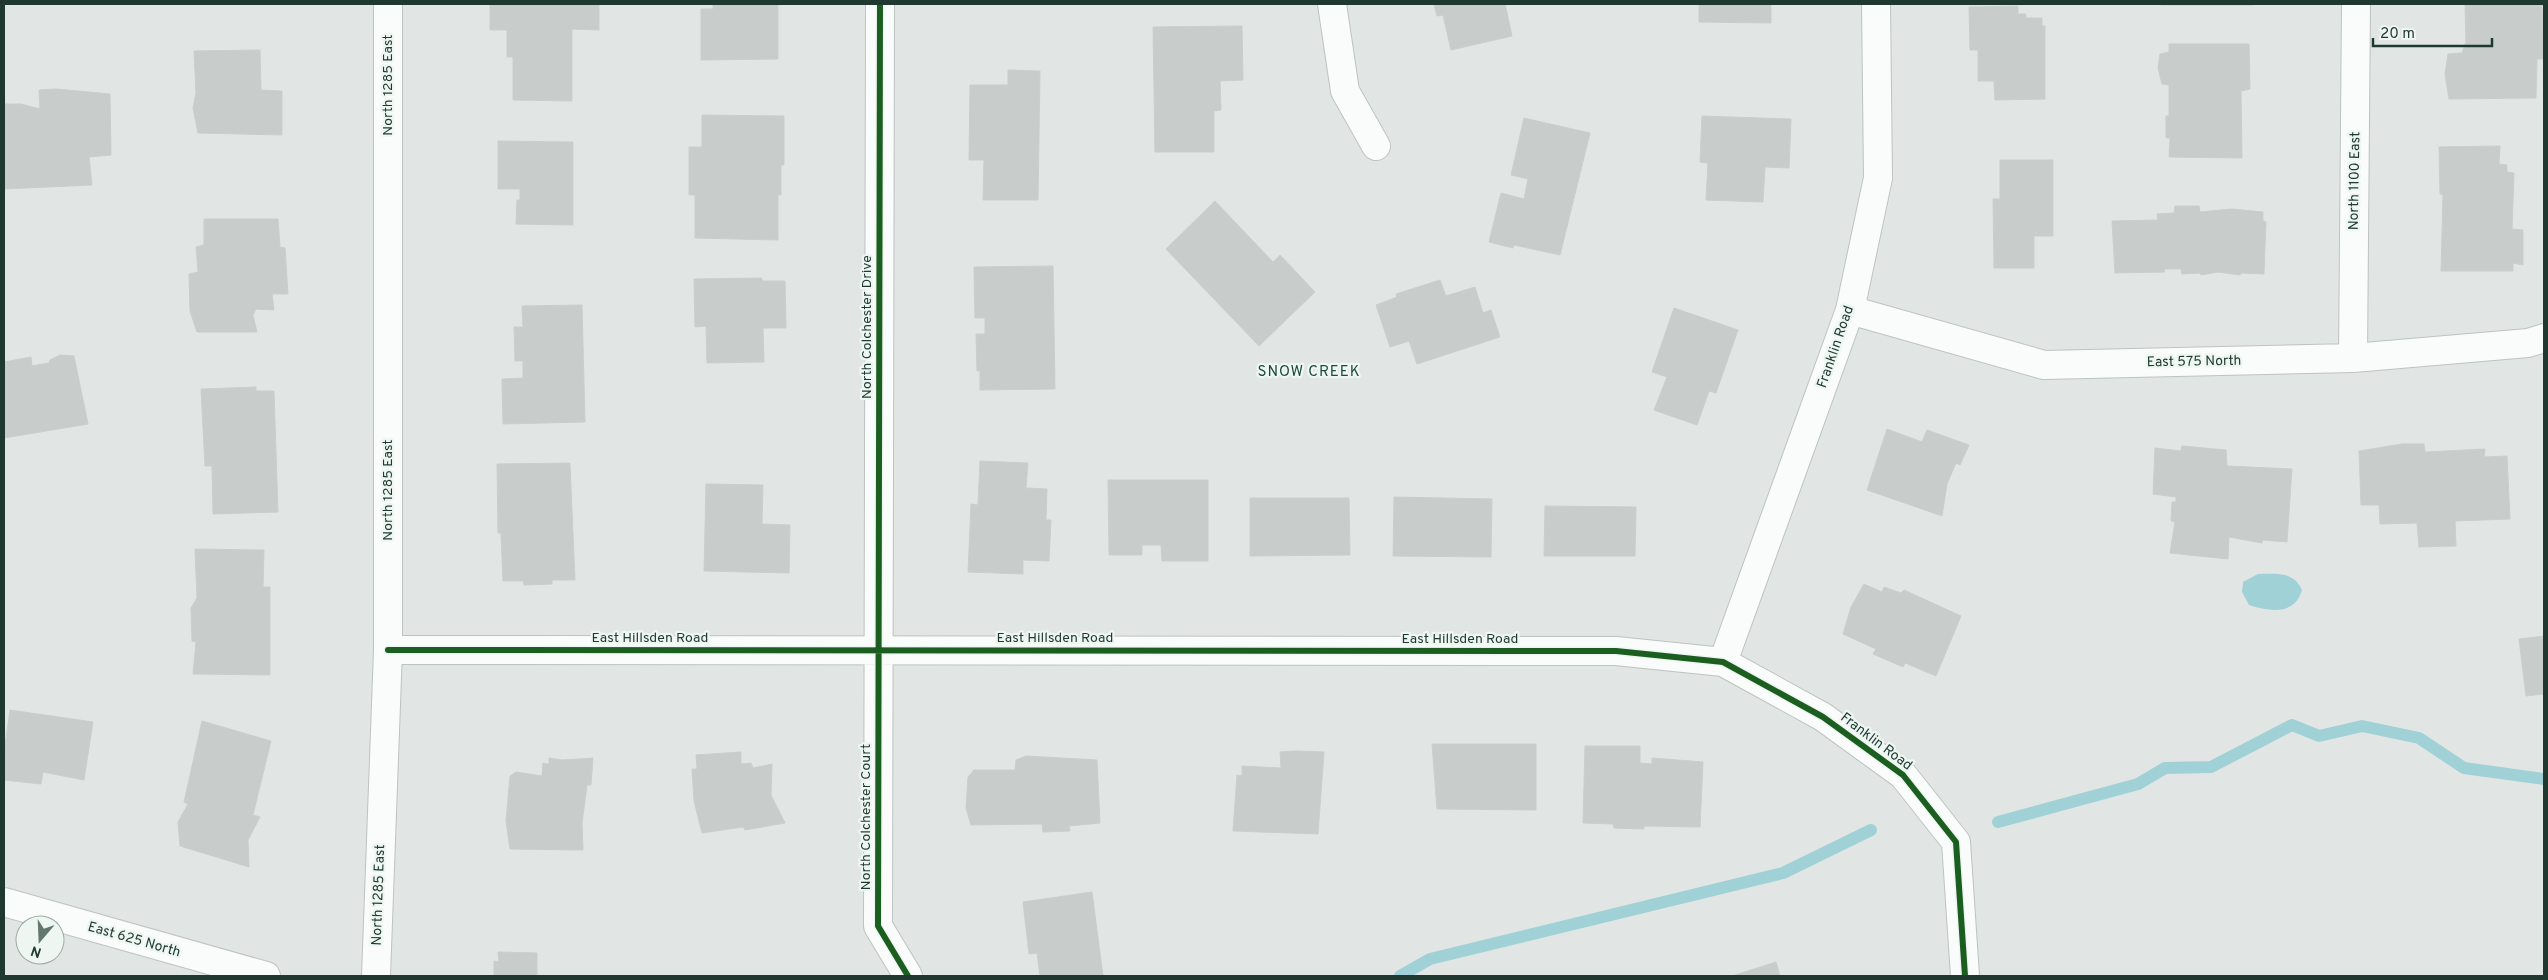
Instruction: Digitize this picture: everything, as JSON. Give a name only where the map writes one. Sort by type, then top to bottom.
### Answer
[{"type":"street","name":"North 1285 East","points":[[376,976],[388,650],[388,4]]},
{"type":"street","name":"North Colchester Drive","points":[[879,650],[880,4]]},
{"type":"street","points":[[1332,4],[1345,91],[1376,146]]},
{"type":"street","name":"Franklin Road","points":[[1876,4],[1878,178],[1850,310],[1723,662],[1823,717],[1903,775],[1956,842],[1965,976]]},
{"type":"street","name":"North 1100 East","points":[[2353,358],[2356,4]]},
{"type":"street","name":"East 575 North","points":[[1850,310],[2044,365],[2353,358],[2528,343],[2544,338]]},
{"type":"street","name":"East Hillsden Road","points":[[388,650],[1616,651],[1723,662]]},
{"type":"street","name":"North Colchester Court","points":[[879,650],[878,926],[908,976]]},
{"type":"street","name":"East 625 North","points":[[4,902],[266,976]]},
{"type":"water","points":[[2258,574],[2284,575],[2294,579],[2302,590],[2299,598],[2288,608],[2281,610],[2249,605],[2242,592],[2243,582]]},
{"type":"building","points":[[490,4],[599,4],[599,30],[572,29],[572,101],[513,100],[513,57],[507,57],[507,30],[490,30]]},
{"type":"building","points":[[713,4],[778,4],[778,59],[701,60],[701,9],[713,9]]},
{"type":"building","points":[[1434,4],[1505,4],[1512,36],[1451,50],[1443,15],[1437,16]]},
{"type":"building","points":[[1699,4],[1771,4],[1771,23],[1699,22]]},
{"type":"building","points":[[2253,4],[2253,5],[2161,5]]},
{"type":"building","points":[[2465,4],[2542,4],[2544,59],[2537,59],[2536,98],[2449,99],[2445,74],[2448,54],[2462,53],[2466,42]]},
{"type":"building","points":[[2018,6],[2018,14],[2026,14],[2026,18],[2042,18],[2042,26],[2045,26],[2045,99],[1995,100],[1994,81],[1978,81],[1978,50],[1970,50],[1969,7]]},
{"type":"building","points":[[1242,26],[1243,80],[1220,81],[1221,110],[1214,111],[1214,152],[1155,152],[1153,27]]},
{"type":"building","points":[[2169,44],[2249,44],[2250,89],[2241,91],[2242,158],[2169,157],[2170,138],[2166,138],[2166,116],[2169,116],[2169,85],[2162,84],[2158,68],[2160,54],[2169,52]]},
{"type":"building","points":[[260,50],[261,90],[282,91],[282,135],[198,133],[193,108],[196,93],[194,51]]},
{"type":"building","points":[[1008,70],[1040,71],[1038,200],[983,200],[984,160],[969,160],[970,85],[1008,85]]},
{"type":"building","points":[[56,89],[110,94],[111,155],[89,157],[92,185],[4,189],[4,104],[21,104],[40,109],[39,90]]},
{"type":"building","points":[[702,115],[784,116],[784,165],[781,165],[781,195],[778,195],[778,240],[695,238],[695,195],[689,195],[689,147],[702,147]]},
{"type":"building","points":[[1702,116],[1791,119],[1789,168],[1765,167],[1763,202],[1706,200],[1708,163],[1700,162]]},
{"type":"building","points":[[1524,118],[1590,133],[1560,255],[1514,245],[1513,248],[1489,242],[1501,193],[1524,199],[1528,179],[1511,175]]},
{"type":"building","points":[[498,141],[573,142],[573,225],[516,224],[517,200],[520,200],[520,189],[498,189]]},
{"type":"building","points":[[2500,146],[2499,164],[2507,165],[2507,172],[2514,173],[2512,229],[2523,230],[2523,265],[2513,263],[2513,271],[2441,271],[2443,195],[2440,194],[2439,147]]},
{"type":"building","points":[[2000,160],[2053,160],[2053,236],[2034,236],[2034,268],[1994,268],[1993,199],[2000,199]]},
{"type":"building","points":[[1215,201],[1273,262],[1280,255],[1315,292],[1259,346],[1166,249]]},
{"type":"building","points":[[2175,206],[2199,206],[2200,212],[2232,209],[2263,212],[2263,221],[2266,222],[2264,274],[2241,273],[2240,275],[2218,272],[2201,275],[2200,273],[2182,274],[2181,269],[2164,269],[2165,272],[2115,273],[2112,221],[2158,220],[2157,214],[2174,213]]},
{"type":"building","points":[[204,219],[278,219],[280,247],[285,248],[288,294],[272,294],[274,310],[256,309],[253,315],[257,332],[197,332],[190,311],[189,274],[198,272],[196,247],[204,245]]},
{"type":"building","points":[[1053,266],[1055,389],[980,390],[980,371],[977,371],[976,334],[985,334],[985,318],[975,318],[974,267]]},
{"type":"building","points":[[762,278],[762,281],[785,281],[786,328],[763,328],[764,362],[707,363],[706,326],[695,327],[694,279]]},
{"type":"building","points":[[1440,280],[1446,296],[1475,287],[1483,313],[1491,310],[1500,337],[1417,364],[1409,341],[1390,347],[1376,305],[1397,297],[1396,294]]},
{"type":"building","points":[[582,305],[585,422],[503,424],[502,379],[523,378],[523,361],[515,361],[514,327],[523,327],[522,306]]},
{"type":"building","points":[[1674,308],[1738,330],[1716,393],[1709,391],[1697,425],[1654,410],[1667,377],[1652,372]]},
{"type":"building","points":[[60,355],[74,356],[88,424],[4,438],[4,362],[31,357],[32,366],[49,363],[50,360]]},
{"type":"building","points":[[256,387],[256,391],[274,391],[278,512],[213,514],[212,466],[205,466],[201,389]]},
{"type":"building","points":[[1887,429],[1922,442],[1927,430],[1969,445],[1960,465],[1956,463],[1947,484],[1942,516],[1867,490]]},
{"type":"building","points":[[2402,444],[2424,444],[2425,452],[2485,449],[2484,457],[2507,456],[2510,519],[2455,521],[2456,546],[2419,547],[2417,523],[2380,524],[2379,505],[2361,505],[2359,451]]},
{"type":"building","points":[[2182,446],[2226,450],[2227,466],[2292,469],[2287,542],[2263,540],[2262,543],[2229,537],[2228,559],[2170,553],[2175,522],[2171,521],[2172,502],[2176,502],[2176,497],[2153,494],[2155,448],[2181,451]]},
{"type":"building","points":[[980,461],[1028,463],[1026,488],[1047,489],[1046,520],[1051,520],[1049,561],[1023,560],[1023,574],[968,572],[971,504],[978,505]]},
{"type":"building","points":[[570,463],[575,580],[552,580],[552,584],[524,585],[523,581],[503,581],[501,533],[498,533],[497,464]]},
{"type":"building","points":[[1108,480],[1208,480],[1208,561],[1162,561],[1161,545],[1142,545],[1142,555],[1109,555]]},
{"type":"building","points":[[706,484],[763,485],[762,524],[790,525],[789,573],[704,571]]},
{"type":"building","points":[[1394,497],[1492,499],[1491,557],[1393,556]]},
{"type":"building","points":[[1250,498],[1349,498],[1350,555],[1250,556]]},
{"type":"building","points":[[1545,506],[1636,507],[1635,556],[1544,556]]},
{"type":"building","points":[[195,549],[264,550],[263,587],[270,587],[270,675],[193,674],[196,642],[192,641],[191,608],[197,598]]},
{"type":"building","points":[[1864,584],[1882,592],[1884,587],[1901,593],[1904,590],[1961,616],[1936,676],[1905,663],[1903,667],[1873,654],[1876,649],[1843,634],[1851,607]]},
{"type":"building","points":[[2544,636],[2544,694],[2526,696],[2519,639]]},
{"type":"building","points":[[10,710],[93,722],[84,780],[43,772],[41,784],[4,780],[4,752]]},
{"type":"building","points":[[202,721],[271,741],[253,815],[260,817],[248,840],[249,867],[180,846],[178,822],[188,804],[184,802]]},
{"type":"building","points":[[1432,744],[1536,744],[1536,810],[1437,809]]},
{"type":"building","points":[[1585,746],[1640,746],[1640,763],[1652,764],[1652,758],[1703,762],[1700,827],[1644,826],[1644,829],[1614,828],[1613,824],[1583,823]]},
{"type":"building","points":[[741,752],[741,764],[751,763],[753,768],[772,764],[771,795],[785,823],[745,830],[743,827],[702,833],[694,801],[692,769],[697,769],[696,755]]},
{"type":"building","points":[[1280,752],[1324,752],[1318,834],[1233,831],[1237,775],[1242,776],[1242,766],[1281,768]]},
{"type":"building","points":[[1026,756],[1097,760],[1100,823],[1069,826],[1070,831],[1043,832],[1042,824],[971,825],[966,808],[968,777],[974,770],[1015,770],[1016,760]]},
{"type":"building","points":[[549,758],[562,760],[593,758],[591,785],[587,785],[582,823],[583,850],[510,849],[506,821],[510,776],[516,772],[542,776],[543,763],[549,764]]},
{"type":"building","points":[[1092,892],[1103,976],[1040,976],[1037,953],[1029,954],[1023,902]]},
{"type":"building","points":[[498,952],[537,953],[537,976],[494,976],[494,961],[499,962]]},
{"type":"building","points":[[1776,962],[1780,976],[1732,976]]},
{"type":"waterway","points":[[1998,822],[2138,784],[2165,768],[2211,767],[2292,725],[2319,736],[2362,726],[2419,738],[2464,768],[2544,779]]},
{"type":"waterway","points":[[1400,976],[1430,959],[1783,873],[1871,830]]},
{"type":"cycle path","points":[[880,4],[878,926],[908,976]]},
{"type":"cycle path","points":[[388,650],[1616,651],[1723,662],[1823,717],[1903,775],[1956,842],[1965,976]]},
{"type":"district","name":"SNOW CREEK","points":[[1309,372]]}]
